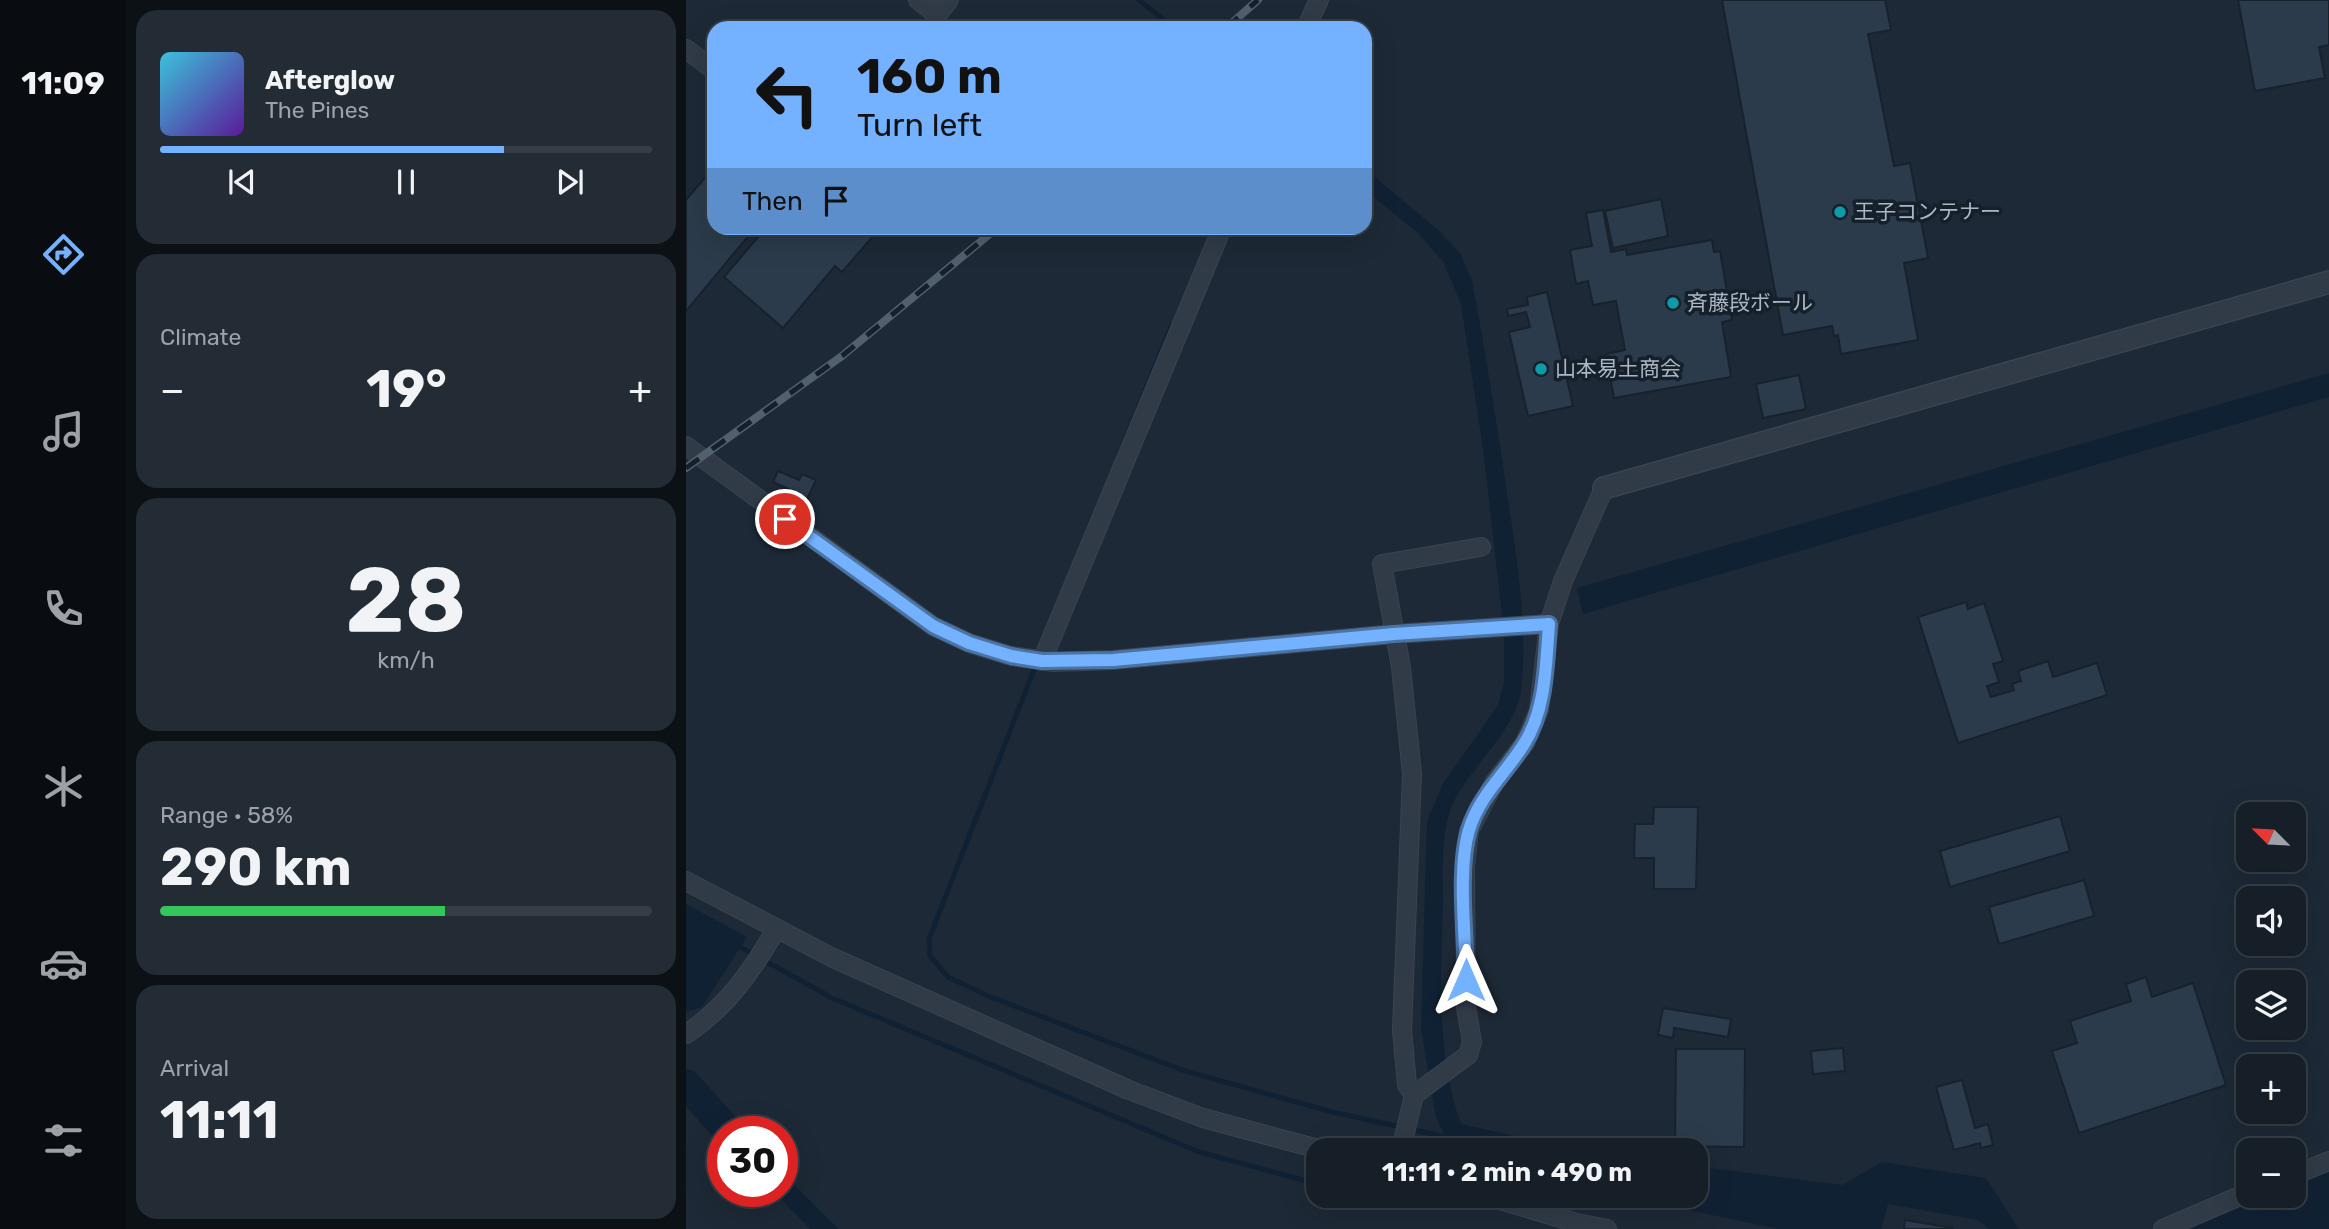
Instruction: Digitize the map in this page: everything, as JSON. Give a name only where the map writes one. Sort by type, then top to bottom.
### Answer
[{"type":"street","points":[[918,0],[937,15],[949,0]]},
{"type":"street","points":[[1309,21],[1319,0]]},
{"type":"street","points":[[686,49],[707,65]]},
{"type":"street","points":[[1042,661],[1219,235]]},
{"type":"street","points":[[1405,1138],[1416,1097],[1461,1063],[1468,1055],[1472,1042],[1466,1007],[1465,866],[1469,831],[1494,783],[1525,743],[1539,710],[1549,624],[1563,581],[1604,488],[2329,282]]},
{"type":"street","points":[[686,446],[933,626],[969,643],[1011,656],[1042,661],[1113,660],[1488,626],[1549,624]]},
{"type":"street","points":[[1416,1097],[1408,1085],[1402,1030],[1412,774],[1401,667],[1382,565],[1481,547]]},
{"type":"street","points":[[686,881],[831,957],[1129,1090],[1203,1118],[1306,1146]]},
{"type":"street","points":[[686,1034],[706,1020],[752,970],[776,929]]},
{"type":"street","points":[[2306,1170],[2329,1161]]},
{"type":"street","points":[[2163,1229],[2236,1198]]},
{"type":"street","points":[[1527,1208],[1607,1229]]},
{"type":"water","points":[[1372,175],[1437,229],[1460,253],[1472,280],[1501,449],[1521,598],[1521,691],[1518,704],[1503,732],[1463,787],[1450,811],[1443,864],[1441,987],[1447,1070],[1461,1124],[1523,1138],[1446,1138],[1436,1118],[1421,1028],[1427,820],[1444,782],[1498,705],[1504,682],[1504,632],[1483,449],[1461,304],[1444,263],[1419,234],[1372,196]]},
{"type":"water","points":[[2329,373],[2329,397],[1583,614],[1577,588]]},
{"type":"water","points":[[686,904],[747,937],[702,1007],[686,1012]]},
{"type":"water","points":[[1882,1162],[1986,1178],[2019,1229],[1989,1229],[1978,1220],[1888,1204],[1881,1229],[1778,1229],[1679,1208],[1708,1208],[1708,1168],[1842,1185]]},
{"type":"water","points":[[2329,1170],[2329,1229],[2190,1229],[2239,1208],[2306,1208],[2306,1180]]},
{"type":"water","points":[[798,1189],[839,1229],[810,1229],[789,1207],[798,1207]]},
{"type":"building","name":"王子コンテナー","points":[[1722,0],[1885,0],[1891,30],[1868,34],[1894,166],[1910,163],[1928,258],[1904,263],[1918,340],[1841,354],[1838,335],[1834,336],[1832,326],[1783,335]]},
{"type":"building","points":[[2238,0],[2329,0],[2329,45],[2319,47],[2325,78],[2255,91]]},
{"type":"building","points":[[707,175],[707,235],[749,235],[686,311],[686,200]]},
{"type":"building","points":[[1661,199],[1668,236],[1613,248],[1605,211]]},
{"type":"building","name":"斉藤段ボール","points":[[1603,210],[1611,252],[1626,249],[1627,255],[1712,240],[1714,252],[1720,251],[1732,320],[1722,322],[1731,377],[1614,398],[1606,354],[1625,350],[1616,301],[1593,305],[1588,281],[1576,284],[1570,250],[1592,246],[1586,213]]},
{"type":"building","points":[[760,235],[874,235],[842,272],[835,266],[783,328],[724,277]]},
{"type":"building","name":"山本易土商会","points":[[1547,292],[1573,406],[1528,416],[1509,332],[1530,327],[1526,312],[1508,316],[1507,309],[1528,305],[1527,297]]},
{"type":"building","points":[[1799,375],[1806,409],[1763,418],[1756,384]]},
{"type":"building","points":[[778,471],[799,480],[802,474],[816,480],[806,501],[798,497],[800,494],[773,482]]},
{"type":"building","points":[[1966,602],[1968,609],[1984,603],[2003,661],[1993,664],[1999,682],[1987,686],[1991,697],[2014,690],[2012,684],[2021,681],[2018,671],[2048,661],[2053,677],[2097,663],[2107,695],[1958,743],[1918,617]]},
{"type":"building","points":[[1654,807],[1698,807],[1696,889],[1654,889],[1654,858],[1634,858],[1635,824],[1653,824]]},
{"type":"building","points":[[2060,816],[2070,851],[1950,887],[1940,851]]},
{"type":"building","points":[[2084,880],[2094,916],[1999,944],[1989,907]]},
{"type":"building","points":[[2146,977],[2152,997],[2193,983],[2226,1085],[2079,1133],[2052,1051],[2077,1043],[2070,1021],[2131,1001],[2126,984]]},
{"type":"building","points":[[1663,1008],[1731,1019],[1728,1037],[1674,1028],[1673,1038],[1658,1035]]},
{"type":"building","points":[[1843,1048],[1845,1071],[1813,1074],[1811,1051]]},
{"type":"building","points":[[1676,1049],[1745,1049],[1744,1147],[1708,1146],[1708,1138],[1675,1138]]},
{"type":"building","points":[[1962,1080],[1975,1128],[1988,1124],[1993,1145],[1981,1148],[1980,1143],[1954,1150],[1936,1087]]},
{"type":"building","points":[[1905,1220],[1953,1228],[1953,1229],[1904,1229]]},
{"type":"waterway","points":[[1139,0],[1165,21]]},
{"type":"waterway","points":[[1118,457],[1171,327]]},
{"type":"waterway","points":[[1037,662],[929,939],[930,956],[948,977],[988,996],[1182,1070],[1332,1112],[1451,1138]]},
{"type":"waterway","points":[[740,947],[832,998],[1199,1152],[1306,1181]]},
{"type":"waterway","points":[[686,1084],[715,1116]]},
{"type":"railway","points":[[1234,21],[1258,0]]},
{"type":"railway","points":[[686,468],[842,356],[989,235]]},
{"type":"place","name":"王子コンテナー","points":[[1840,212]]},
{"type":"place","name":"斉藤段ボール","points":[[1673,303]]},
{"type":"place","name":"山本易土商会","points":[[1541,369]]},
{"type":"route","points":[[785,519],[933,626],[969,643],[1011,656],[1042,661],[1113,660],[1394,634],[1541,622],[1549,624],[1546,668],[1539,710],[1525,743],[1494,783],[1477,810],[1469,831],[1465,866],[1466,980]]}]
